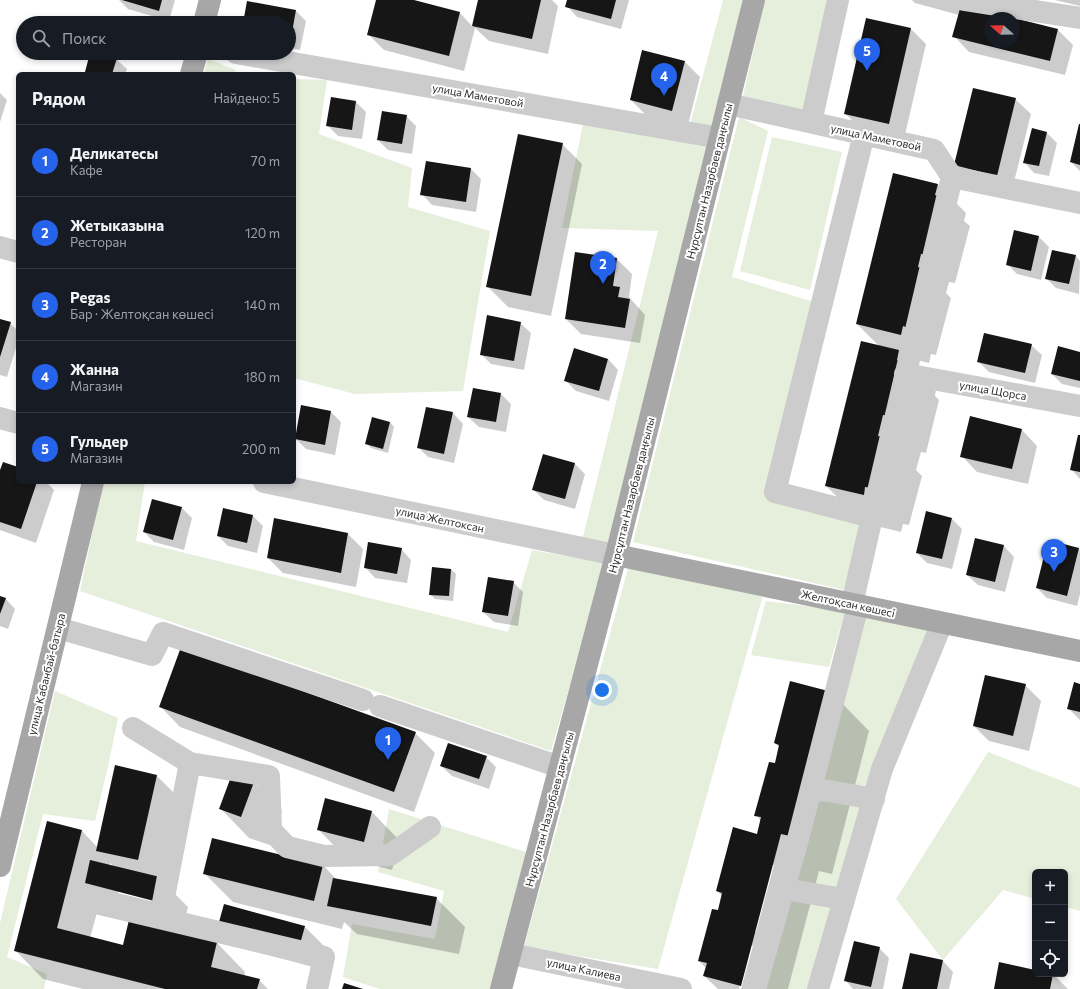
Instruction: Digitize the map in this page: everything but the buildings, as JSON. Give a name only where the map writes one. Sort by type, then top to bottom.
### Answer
[{"type":"main road","points":[[206,16],[210,0]]},
{"type":"main road","name":"Нұрсұлтан Назарбаев даңғылы","points":[[501,989],[616,555],[754,0]]},
{"type":"main road","points":[[192,72],[195,60]]},
{"type":"main road","name":"улица Кабанбай-батыра","points":[[0,866],[92,484]]},
{"type":"main road","name":"Желтоқсан көшесі","points":[[616,555],[1080,651]]},
{"type":"street","points":[[811,122],[838,0]]},
{"type":"street","points":[[964,0],[1080,18]]},
{"type":"street","name":"улица Маметовой","points":[[276,60],[720,138]]},
{"type":"street","name":"улица Маметовой","points":[[728,104],[934,150],[952,177]]},
{"type":"street","points":[[864,134],[775,492],[872,517]]},
{"type":"street","points":[[755,989],[812,788],[855,605],[877,494],[952,177],[1080,202]]},
{"type":"street","points":[[0,247],[16,251]]},
{"type":"street","name":"улица Щорса","points":[[905,374],[1080,406]]},
{"type":"street","points":[[0,418],[16,422]]},
{"type":"street","name":"улица Желтоксан","points":[[274,484],[616,555]]},
{"type":"street","points":[[818,989],[882,769],[942,623]]},
{"type":"street","points":[[58,628],[152,655],[163,633],[560,767]]},
{"type":"street","points":[[133,728],[190,763],[268,776],[271,830],[287,847],[324,856],[390,855],[430,827]]},
{"type":"street","points":[[160,918],[190,763]]},
{"type":"street","points":[[812,788],[874,799]]},
{"type":"street","points":[[784,889],[844,899]]},
{"type":"street","points":[[79,900],[324,957],[316,989]]},
{"type":"street","name":"улица Калиева","points":[[511,954],[681,989]]},
{"type":"green space","points":[[723,0],[751,0],[611,543],[583,537],[658,231],[562,228],[583,124],[688,132]]},
{"type":"green space","points":[[765,0],[829,0],[807,110],[742,100]]},
{"type":"green space","points":[[208,60],[236,70],[235,72],[205,72]]},
{"type":"green space","points":[[296,79],[327,80],[319,134],[412,168],[408,207],[490,231],[463,391],[355,394],[296,379]]},
{"type":"green space","points":[[739,117],[768,131],[732,277],[814,302],[768,498],[861,523],[844,590],[633,542]]},
{"type":"green space","points":[[772,137],[842,152],[810,290],[740,271]]},
{"type":"green space","points":[[103,484],[145,484],[136,541],[508,632],[532,550],[605,563],[551,751],[80,591]]},
{"type":"green space","points":[[629,565],[763,595],[658,969],[524,947]]},
{"type":"green space","points":[[766,601],[845,611],[829,667],[751,655]]},
{"type":"green space","points":[[863,615],[932,627],[869,791],[820,785]]},
{"type":"green space","points":[[55,691],[118,718],[95,821],[43,814],[7,957],[47,974],[44,989],[0,989],[0,923]]},
{"type":"green space","points":[[988,752],[1080,788],[1080,911],[1068,908],[1068,869],[1032,869],[1032,898],[1003,890],[943,960],[896,899]]},
{"type":"green space","points":[[816,801],[861,804],[837,892],[795,885]]},
{"type":"green space","points":[[389,809],[529,853],[492,989],[380,989],[343,977],[352,924],[435,939],[444,891],[378,872]]},
{"type":"green space","points":[[790,899],[835,907],[810,989],[760,989]]},
{"type":"place","name":"Гульдер","points":[[867,71]]},
{"type":"place","name":"Жанна","points":[[664,96]]},
{"type":"place","name":"Жетыказына","points":[[603,284]]},
{"type":"place","name":"Pegas","points":[[1054,572]]},
{"type":"place","name":"Деликатесы","points":[[388,760]]}]
